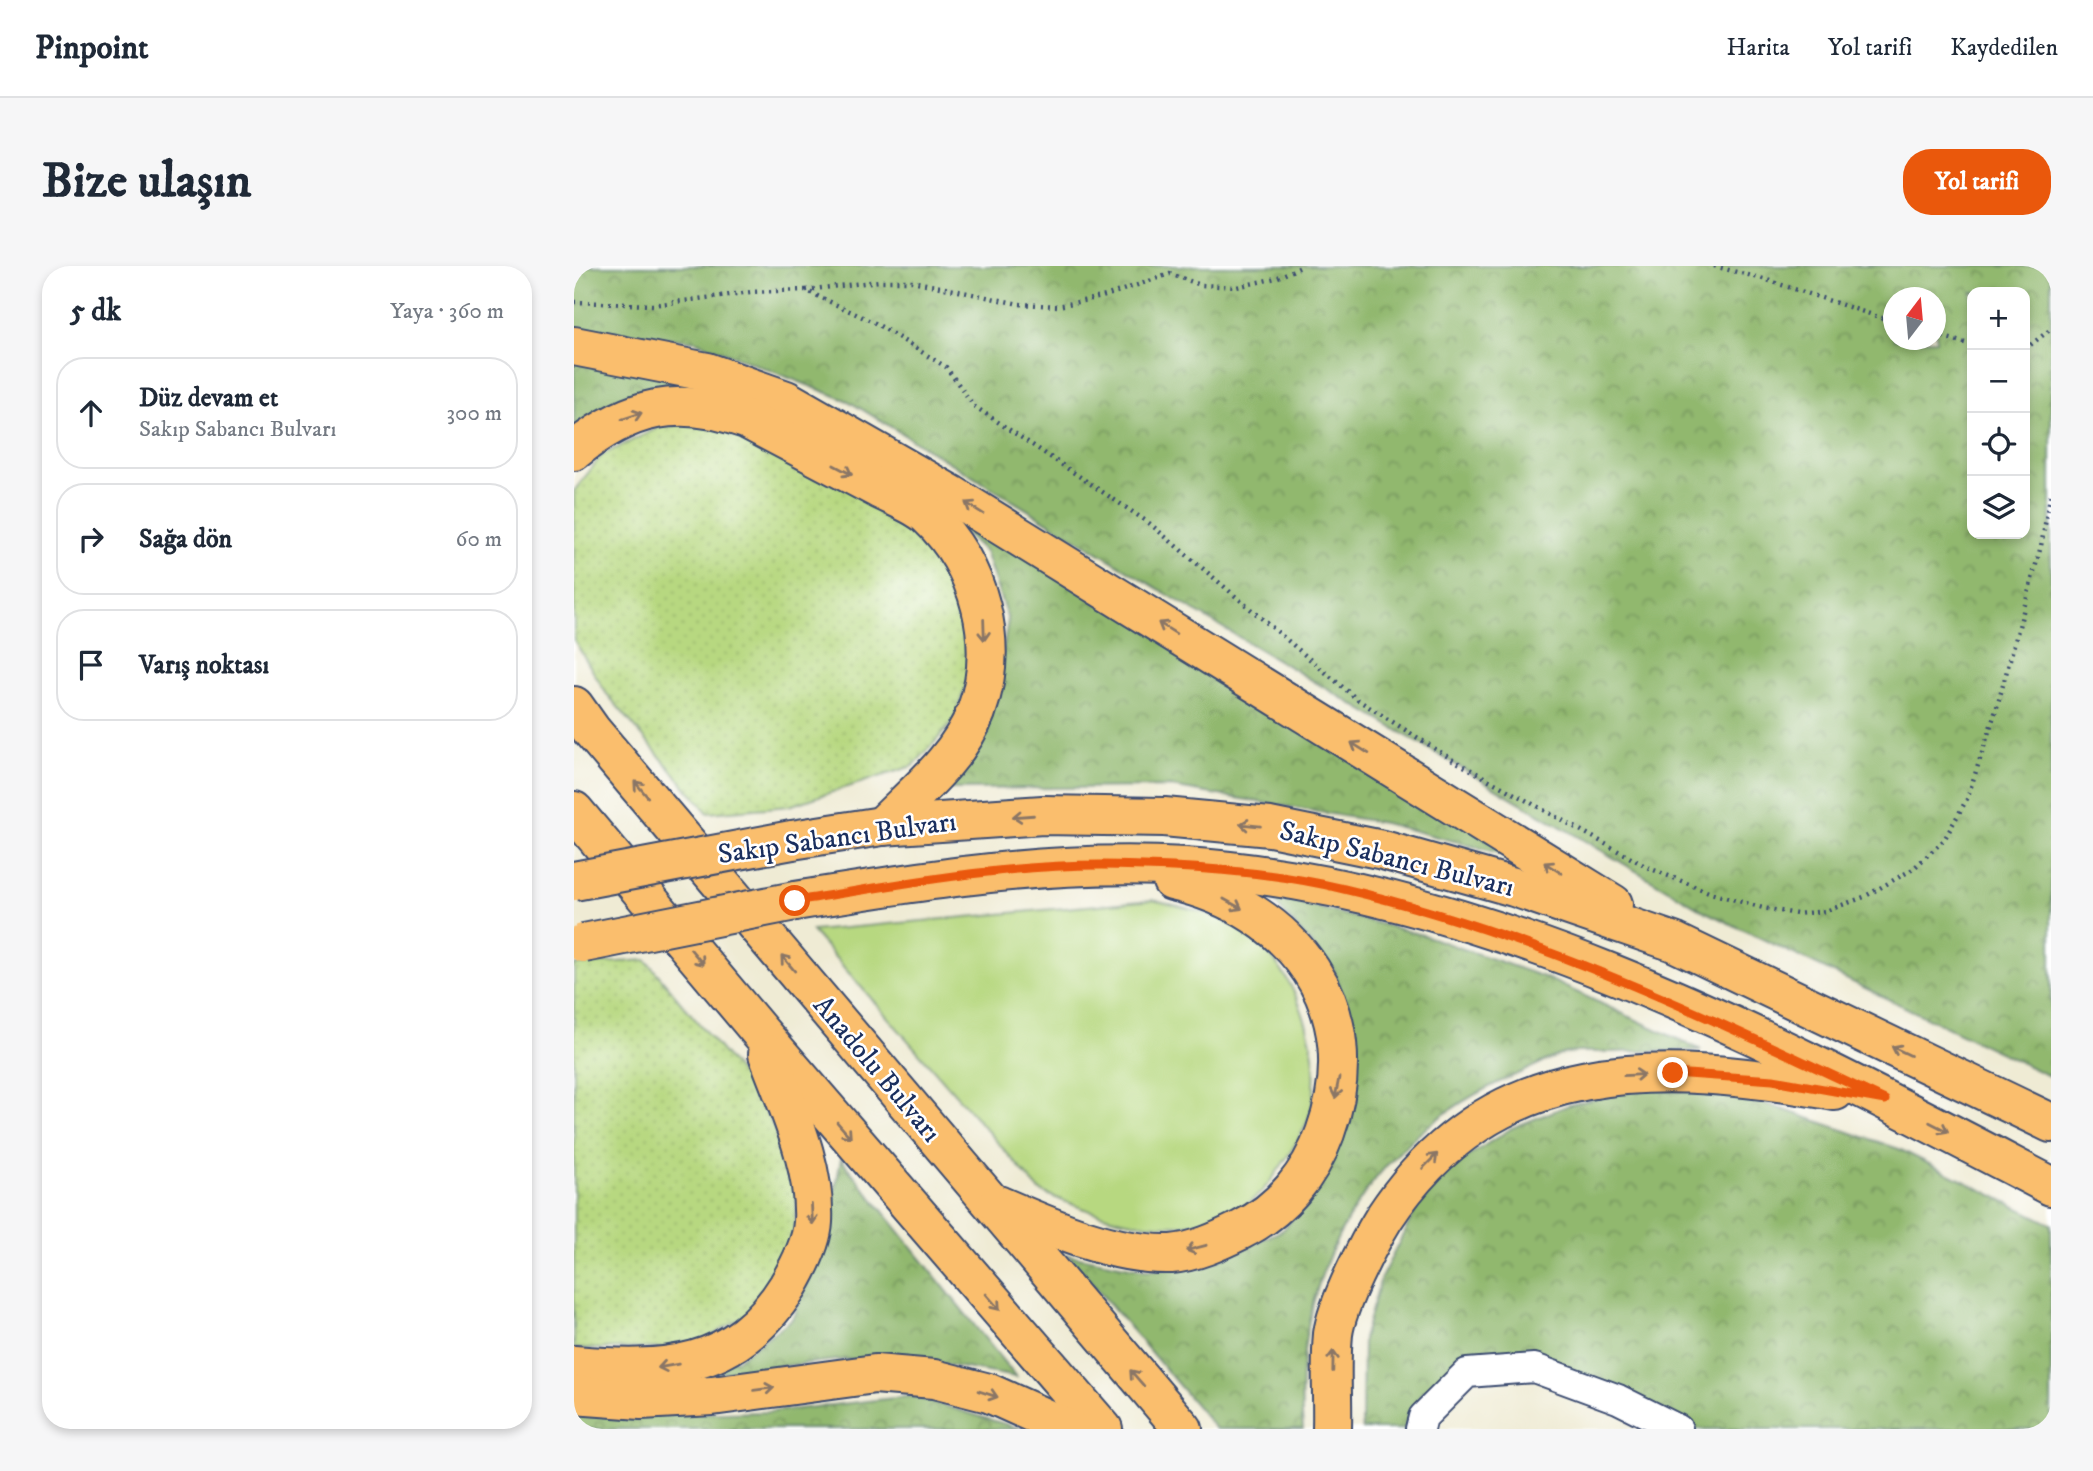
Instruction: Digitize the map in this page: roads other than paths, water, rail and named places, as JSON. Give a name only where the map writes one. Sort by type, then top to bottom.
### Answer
[{"type":"main road","points":[[574,346],[707,372],[786,400],[952,495],[1674,942]]},
{"type":"main road","points":[[574,451],[596,433],[627,416],[690,404],[718,409],[746,419],[927,515],[960,553],[978,590],[985,627],[983,678],[976,712],[946,761],[882,826]]},
{"type":"main road","name":"Anadolu Bulvarı","points":[[574,687],[582,718],[1183,1429]]},
{"type":"main road","points":[[574,811],[760,1032],[1103,1429]]},
{"type":"main road","name":"Sakıp Sabancı Bulvarı","points":[[574,881],[882,826],[1043,815],[1164,817],[1270,827],[1409,857],[1514,887],[1674,942],[2051,1123]]},
{"type":"main road","points":[[990,1202],[1062,1232],[1119,1247],[1170,1254],[1196,1249],[1255,1223],[1286,1198],[1321,1144],[1333,1111],[1340,1077],[1334,1019],[1322,985],[1295,949],[1265,921],[1225,899],[1180,883],[1098,865]]},
{"type":"main road","name":"Sakıp Sabancı Bulvarı","points":[[579,944],[795,901],[952,876],[1098,865],[1184,867],[1261,875],[1342,888],[1448,916],[1537,945],[1638,986],[1885,1100],[2051,1186]]},
{"type":"main road","points":[[574,1365],[667,1368],[729,1348],[772,1312],[797,1271],[813,1224],[808,1167],[760,1032]]},
{"type":"main road","points":[[1332,1429],[1334,1332],[1365,1247],[1404,1188],[1451,1140],[1503,1106],[1560,1084],[1614,1076],[1673,1073],[1773,1080],[1885,1100]]},
{"type":"main road","points":[[574,1395],[641,1400],[712,1396],[875,1374],[934,1379],[989,1393],[1069,1429]]},
{"type":"street","points":[[1420,1429],[1423,1417],[1467,1373],[1534,1368],[1618,1399],[1678,1429]]}]
